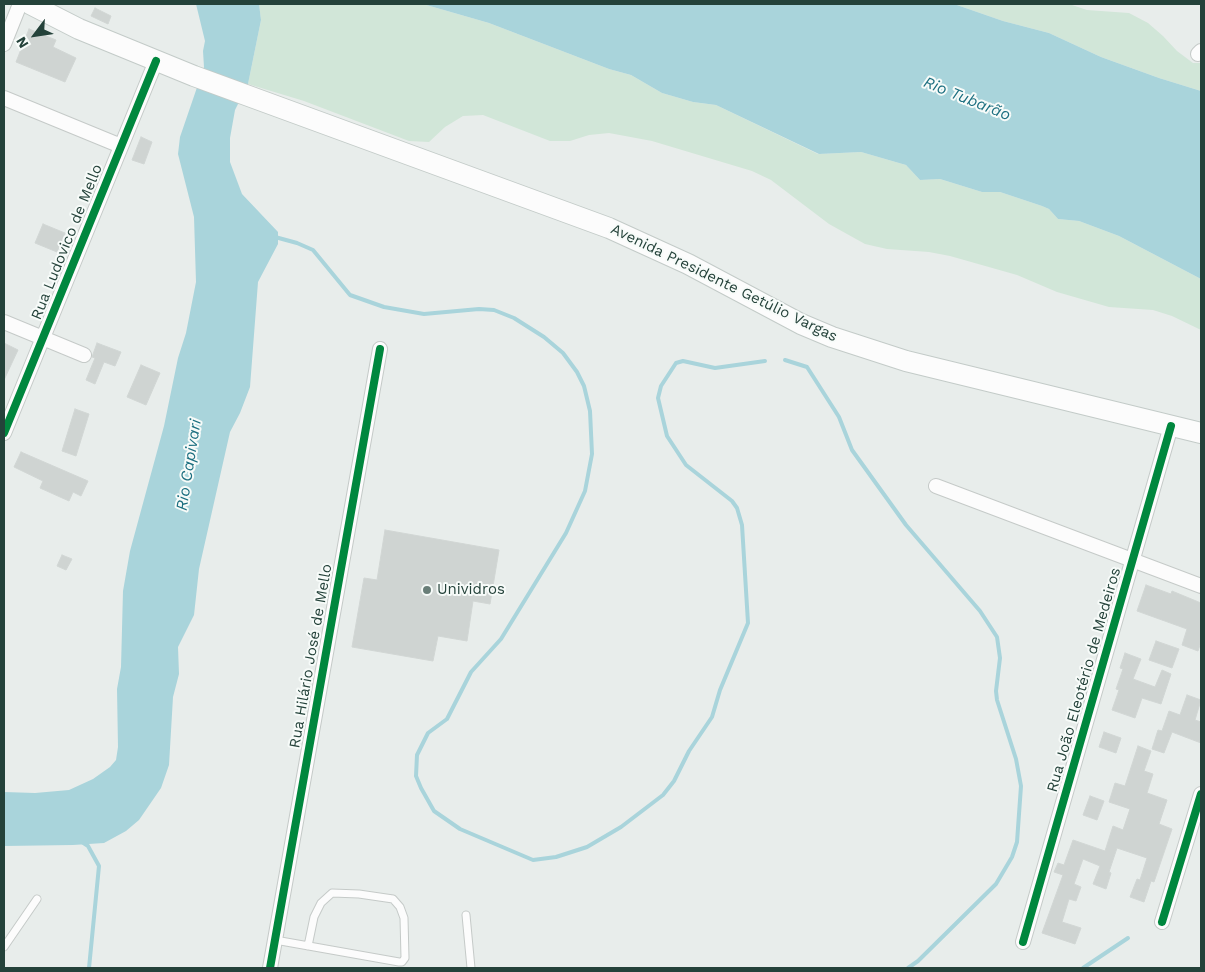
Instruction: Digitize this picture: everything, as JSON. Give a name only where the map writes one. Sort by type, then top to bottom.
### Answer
[{"type":"main road","name":"Avenida Presidente Getúlio Vargas","points":[[30,4],[79,29],[256,100],[609,228],[688,264],[800,324],[840,340],[915,363],[1201,433]]},
{"type":"street","points":[[4,44],[20,4]]},
{"type":"street","name":"Rua Ludovico de Mello","points":[[4,433],[156,61]]},
{"type":"street","points":[[4,98],[122,146]]},
{"type":"street","points":[[4,322],[84,355]]},
{"type":"street","name":"Rua Hilário José de Mello","points":[[270,968],[380,349]]},
{"type":"street","name":"Rua João Eleotério de Medeiros","points":[[1023,942],[1171,426]]},
{"type":"street","points":[[936,486],[1201,586]]},
{"type":"street","points":[[1162,922],[1201,794]]},
{"type":"lane","points":[[275,940],[308,946],[402,962],[406,958],[404,918],[400,906],[393,899],[359,894],[332,893],[321,903],[314,917],[308,946]]},
{"type":"lane","points":[[4,947],[37,899]]},
{"type":"lane","points":[[466,915],[471,968]]},
{"type":"green space","points":[[259,4],[423,4],[489,23],[609,69],[631,75],[662,93],[693,102],[716,105],[818,154],[861,152],[906,165],[920,180],[940,179],[982,192],[1000,192],[1042,206],[1049,209],[1058,219],[1079,221],[1119,236],[1201,279],[1201,330],[1172,316],[1153,310],[1109,307],[1057,292],[1017,275],[950,256],[929,252],[887,249],[865,244],[829,224],[771,180],[752,171],[652,141],[609,133],[589,135],[570,141],[550,141],[483,115],[463,116],[445,127],[429,142],[409,141],[304,101],[248,84],[261,20]]},
{"type":"green space","points":[[954,4],[1069,4],[1087,10],[1129,13],[1148,23],[1177,51],[1193,63],[1201,63],[1201,91],[1101,57],[1049,33],[1003,21]]},
{"type":"water","name":"Rio Capivari","points":[[196,4],[259,4],[261,20],[248,84],[235,110],[230,138],[230,162],[242,194],[278,232],[278,244],[258,282],[250,387],[230,432],[199,569],[194,615],[178,647],[179,674],[173,697],[169,765],[161,788],[139,820],[126,831],[104,843],[4,846],[4,792],[35,793],[69,790],[93,779],[110,767],[116,760],[118,747],[117,689],[121,667],[123,591],[130,551],[164,426],[196,282],[194,217],[178,154],[180,137],[204,67],[203,51],[205,41]]},
{"type":"water","name":"Rio Tubarão","points":[[423,4],[954,4],[1003,21],[1049,33],[1101,57],[1201,91],[1201,279],[1119,236],[1079,221],[1058,219],[1049,209],[1042,206],[1000,192],[982,192],[940,179],[920,180],[906,165],[861,152],[819,154],[716,105],[693,102],[662,93],[631,75],[609,69],[489,23]]},
{"type":"building","points":[[95,8],[111,16],[108,24],[91,16]]},
{"type":"building","points":[[29,29],[56,40],[53,47],[76,58],[65,82],[16,62]]},
{"type":"building","points":[[141,137],[152,142],[144,164],[132,160]]},
{"type":"building","points":[[43,224],[65,233],[57,252],[35,243]]},
{"type":"building","points":[[4,343],[18,350],[4,380]]},
{"type":"building","points":[[97,343],[121,352],[115,366],[104,362],[95,384],[86,380],[95,358],[92,357]]},
{"type":"building","points":[[141,365],[160,373],[146,405],[127,397]]},
{"type":"building","points":[[75,409],[89,414],[76,456],[62,451]]},
{"type":"building","points":[[21,452],[88,481],[81,496],[73,492],[69,501],[40,488],[43,481],[14,467]]},
{"type":"building","name":"Unividros","points":[[385,530],[499,550],[490,604],[473,601],[467,641],[438,636],[433,661],[352,647],[364,578],[377,580]]},
{"type":"building","points":[[62,555],[72,559],[66,570],[57,566]]},
{"type":"building","points":[[1146,585],[1171,594],[1172,591],[1201,603],[1201,642],[1198,651],[1182,645],[1187,629],[1137,611]]},
{"type":"building","points":[[1156,641],[1179,649],[1172,668],[1149,660]]},
{"type":"building","points":[[1125,653],[1141,659],[1133,679],[1155,687],[1162,670],[1171,674],[1161,704],[1142,698],[1135,718],[1112,710],[1119,690],[1116,689],[1123,669],[1120,668]]},
{"type":"building","points":[[1187,695],[1201,700],[1195,720],[1201,722],[1201,743],[1172,732],[1164,753],[1152,749],[1158,730],[1162,731],[1169,711],[1180,715]]},
{"type":"building","points":[[1104,732],[1121,738],[1116,753],[1099,747]]},
{"type":"building","points":[[1138,746],[1151,751],[1144,771],[1153,774],[1147,793],[1167,800],[1159,824],[1172,829],[1154,882],[1151,881],[1144,902],[1130,897],[1137,879],[1140,880],[1147,858],[1117,848],[1109,872],[1111,873],[1106,889],[1093,884],[1100,866],[1083,859],[1074,884],[1081,887],[1076,901],[1069,899],[1062,922],[1081,928],[1075,944],[1042,933],[1063,875],[1054,872],[1058,863],[1064,865],[1073,840],[1105,851],[1113,826],[1123,830],[1130,809],[1109,802],[1115,783],[1125,786]]},
{"type":"building","points":[[1090,796],[1104,801],[1097,820],[1083,815]]},
{"type":"waterway","points":[[275,237],[313,250],[350,295],[384,307],[424,314],[479,309],[494,310],[514,318],[544,337],[563,353],[577,372],[584,386],[590,411],[592,454],[585,491],[566,533],[501,639],[471,672],[447,719],[428,733],[417,755],[416,776],[434,811],[460,829],[533,860],[556,857],[587,847],[621,827],[663,795],[674,781],[689,751],[712,717],[720,690],[748,623],[742,525],[737,508],[732,501],[686,465],[667,436],[658,398],[661,386],[676,363],[683,361],[715,368],[765,361]]},
{"type":"waterway","points":[[785,360],[807,367],[839,417],[852,450],[906,525],[980,611],[997,637],[1000,658],[996,691],[997,700],[1016,759],[1021,786],[1017,842],[1012,857],[996,884],[918,961],[908,968]]},
{"type":"waterway","points":[[82,842],[88,846],[99,866],[89,968]]},
{"type":"waterway","points":[[1083,968],[1128,938]]},
{"type":"cycle path","points":[[4,433],[156,61]]},
{"type":"cycle path","points":[[270,968],[380,349]]},
{"type":"cycle path","points":[[1023,942],[1171,426]]},
{"type":"cycle path","points":[[1162,922],[1201,794]]},
{"type":"place","name":"Unividros","points":[[427,590]]}]
